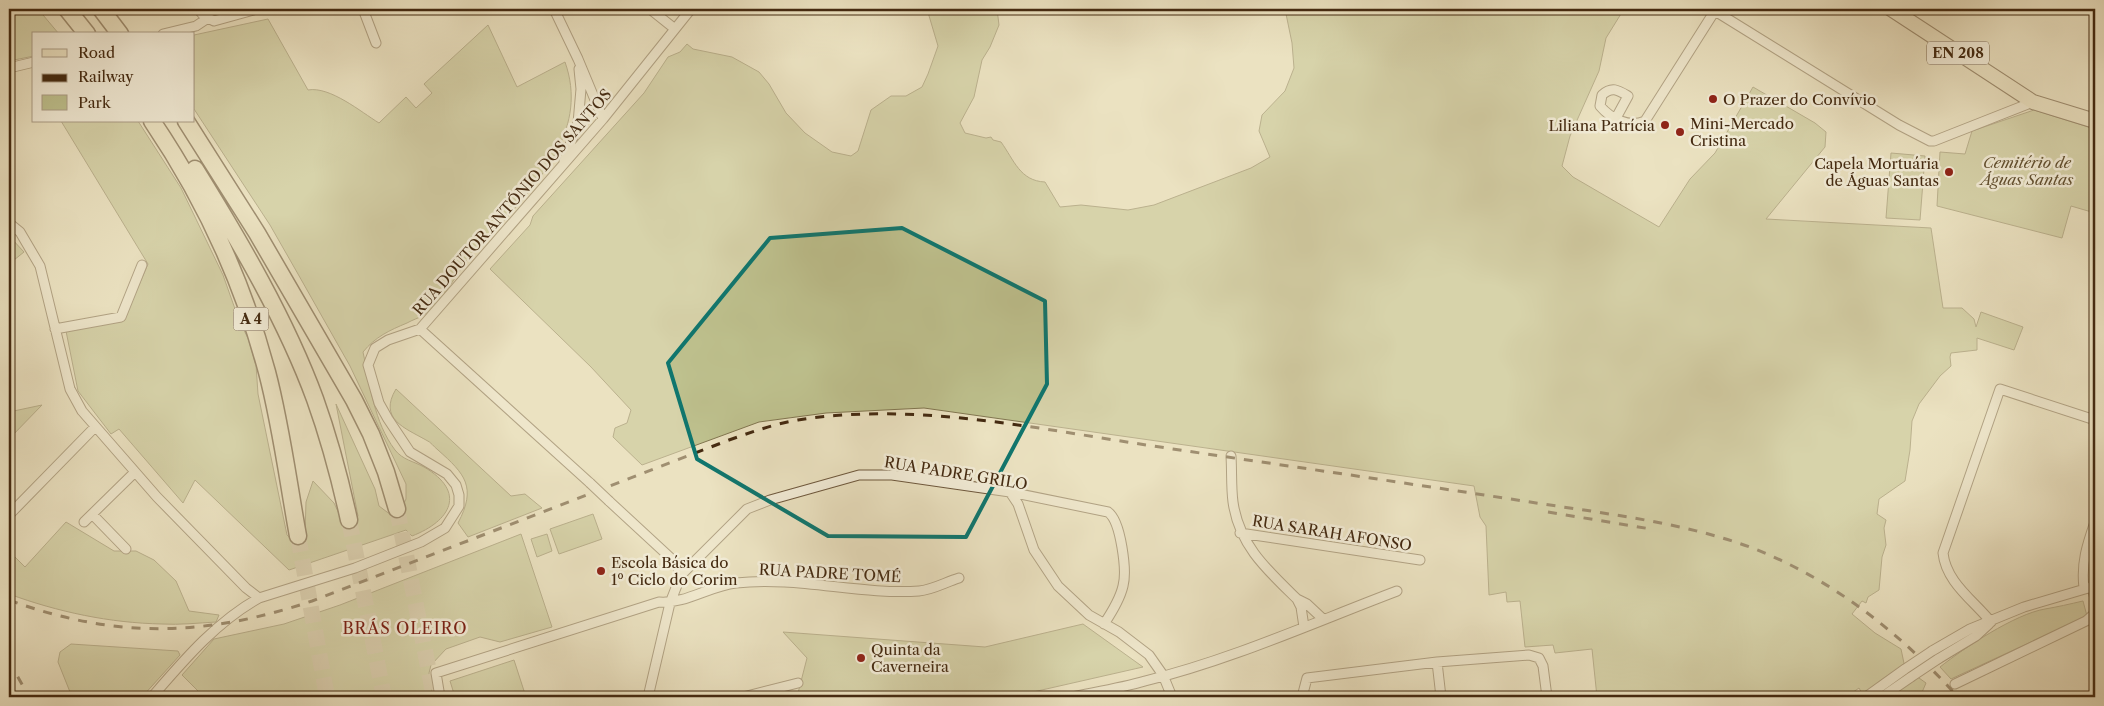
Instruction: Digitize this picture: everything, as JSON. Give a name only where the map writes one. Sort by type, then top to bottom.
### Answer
[{"type":"highway","points":[[67,9],[85,32]]},
{"type":"highway","points":[[79,9],[97,32]]},
{"type":"highway","points":[[101,9],[118,32]]},
{"type":"highway","name":"A 4","points":[[153,122],[202,202],[230,263],[249,312],[267,373],[298,536]]},
{"type":"highway","name":"A 4","points":[[165,122],[221,211],[292,345],[318,407],[335,462],[349,520]]},
{"type":"highway","points":[[187,122],[247,216],[332,361],[371,434],[386,472],[397,509]]},
{"type":"main road","name":"EN 208","points":[[1891,9],[2033,102],[2095,121]]},
{"type":"street","points":[[198,9],[214,21],[257,9]]},
{"type":"street","points":[[363,9],[376,43]]},
{"type":"street","points":[[554,9],[578,59],[603,119]]},
{"type":"street","points":[[650,9],[675,29]]},
{"type":"street","name":"RUA DOUTOR ANTÓNIO DOS SANTOS","points":[[152,697],[194,649],[246,606],[259,598],[394,554],[421,542],[445,528],[453,518],[459,506],[459,495],[456,485],[439,468],[410,452],[380,403],[368,365],[375,348],[388,340],[420,329],[603,119],[691,9]]},
{"type":"street","points":[[1616,118],[1629,124],[1646,121],[1716,10],[1916,135],[1934,141],[2033,102]]},
{"type":"street","points":[[171,32],[196,26],[208,18]]},
{"type":"street","points":[[561,168],[578,123],[582,89],[578,59]]},
{"type":"street","points":[[9,68],[32,62]]},
{"type":"street","points":[[9,223],[20,232],[40,266],[73,397],[95,427],[134,472],[239,581],[259,598]]},
{"type":"street","points":[[55,329],[121,317],[142,265]]},
{"type":"street","points":[[420,329],[675,562],[681,575],[670,603],[648,697]]},
{"type":"street","points":[[1990,622],[1949,575],[1944,565],[1943,553],[2000,389],[2095,420]]},
{"type":"street","points":[[9,515],[95,427]]},
{"type":"street","points":[[1231,456],[1232,500],[1240,533],[1259,562],[1297,599],[1307,604],[1323,619]]},
{"type":"street","points":[[84,522],[134,472]]},
{"type":"street","name":"RUA PADRE GRILO","points":[[681,575],[747,509],[770,500],[859,475],[892,475],[1010,492],[1038,499],[1104,510],[1112,515],[1121,546],[1125,577],[1119,598],[1104,624]]},
{"type":"street","points":[[1010,492],[1018,504],[1034,550],[1058,586],[1073,601],[1149,655],[1163,676],[1172,697]]},
{"type":"street","points":[[92,514],[126,549]]},
{"type":"street","points":[[2095,522],[2084,553],[2082,572],[2091,587],[2095,599]]},
{"type":"street","name":"RUA SARAH AFONSO","points":[[1240,533],[1420,560]]},
{"type":"street","name":"RUA PADRE TOMÉ","points":[[440,697],[436,673],[659,602],[670,603],[736,583],[788,583],[921,591],[959,578]]},
{"type":"street","points":[[1882,697],[1932,651],[1970,629],[2024,607],[2091,587]]},
{"type":"street","points":[[1070,697],[1147,681],[1216,659],[1397,591]]},
{"type":"street","points":[[1297,599],[1301,608],[1304,627]]},
{"type":"street","points":[[1955,684],[2086,621],[2095,613]]},
{"type":"street","points":[[1866,697],[1908,673],[1938,659],[1976,636],[1990,622]]},
{"type":"street","points":[[1302,697],[1306,678],[1437,662],[1535,655],[1544,666],[1547,697]]},
{"type":"street","points":[[1437,662],[1441,697]]},
{"type":"street","points":[[743,697],[798,683]]},
{"type":"highlighted area","points":[[902,228],[1045,301],[1047,384],[966,537],[828,536],[697,459],[668,363],[770,238]]},
{"type":"green space","points":[[9,9],[38,9],[57,32],[32,32],[32,56],[9,61]]},
{"type":"green space","points":[[927,9],[997,9],[999,25],[990,47],[982,60],[974,97],[960,123],[965,133],[986,138],[991,137],[993,140],[1001,142],[1024,174],[1036,181],[1045,182],[1060,207],[1081,205],[1128,210],[1154,205],[1251,168],[1270,157],[1259,131],[1262,115],[1285,91],[1294,68],[1292,43],[1285,9],[1624,9],[1606,38],[1599,71],[1570,136],[1562,166],[1573,177],[1659,227],[1690,179],[1715,153],[1753,87],[1815,123],[1826,132],[1825,147],[1766,219],[1931,228],[1943,308],[1962,308],[1974,319],[1976,327],[1981,312],[2023,327],[2014,350],[1977,338],[1977,350],[1951,353],[1951,366],[1940,376],[1919,404],[1912,421],[1905,481],[1879,499],[1877,514],[1886,520],[1884,528],[1886,545],[1882,557],[1879,590],[1868,597],[1866,603],[1862,601],[1852,614],[1875,633],[1901,649],[1905,668],[1926,683],[1920,697],[1864,697],[1859,688],[1846,697],[1597,697],[1592,649],[1555,653],[1553,645],[1525,647],[1520,601],[1507,602],[1506,592],[1489,595],[1486,526],[1480,517],[1474,486],[924,408],[826,413],[759,422],[642,465],[613,437],[615,428],[627,423],[631,410],[591,367],[490,269],[530,225],[533,216],[644,93],[668,57],[680,52],[687,44],[693,49],[732,57],[759,72],[769,84],[786,113],[805,133],[832,152],[851,156],[858,151],[871,110],[891,96],[906,96],[922,87],[938,46]]},
{"type":"green space","points":[[268,19],[308,90],[326,92],[335,96],[379,123],[406,97],[416,108],[432,93],[424,84],[488,25],[517,87],[565,62],[571,86],[571,108],[566,129],[558,149],[533,187],[471,255],[444,294],[431,309],[422,316],[383,334],[363,352],[377,415],[388,439],[401,456],[424,467],[437,477],[446,486],[449,496],[449,505],[444,514],[425,530],[412,536],[406,530],[289,570],[195,480],[183,503],[119,429],[111,434],[78,391],[66,331],[124,320],[148,264],[62,122],[139,122],[181,188],[223,275],[240,323],[248,338],[256,365],[258,394],[287,535],[295,542],[305,533],[306,502],[313,481],[334,503],[343,522],[355,520],[358,516],[336,404],[375,489],[379,506],[391,515],[399,513],[406,499],[406,484],[350,366],[270,225],[195,111],[195,35]]},
{"type":"green space","name":"Cemitério de Águas Santas","points":[[2034,110],[2095,129],[2095,213],[2071,206],[2062,238],[1937,206],[1940,152],[1965,154],[1972,131]]},
{"type":"green space","points":[[1891,153],[1925,156],[1920,220],[1886,218]]},
{"type":"green space","points":[[11,238],[24,252],[9,264],[9,239]]},
{"type":"green space","points":[[396,389],[511,496],[525,494],[542,508],[468,537],[458,523],[467,500],[465,482],[455,466],[431,443],[396,421],[390,408],[391,399]]},
{"type":"green space","points":[[42,405],[9,439],[9,412]]},
{"type":"green space","points":[[593,514],[602,539],[559,554],[550,529]]},
{"type":"green space","points":[[66,522],[114,551],[136,551],[154,560],[176,581],[189,611],[219,615],[216,622],[169,624],[104,619],[46,606],[9,594],[9,551],[25,567]]},
{"type":"green space","points":[[521,534],[552,627],[500,642],[480,637],[446,649],[431,665],[429,673],[433,697],[204,697],[182,675],[214,639],[284,624],[340,605]]},
{"type":"green space","points":[[547,534],[552,551],[537,557],[531,539]]},
{"type":"green space","points":[[2083,601],[2087,616],[1951,679],[1940,667],[1976,642],[2019,618],[2033,612]]},
{"type":"green space","name":"Quinta da Caverneira","points":[[1083,624],[1143,667],[1011,697],[797,697],[807,658],[783,632],[985,647]]},
{"type":"green space","points":[[71,644],[178,651],[180,655],[142,697],[72,697],[58,662],[60,652]]},
{"type":"green space","points":[[514,660],[526,697],[455,697],[450,681]]},
{"type":"tunnel","points":[[397,509],[434,697]]},
{"type":"tunnel","points":[[349,520],[384,697]]},
{"type":"tunnel","points":[[298,536],[327,697]]},
{"type":"railway","points":[[9,600],[48,613],[86,622],[123,627],[160,629],[234,622],[312,601],[763,428],[798,420],[841,415],[926,415],[1012,424],[1584,510],[1649,521],[1713,535],[1755,549],[1784,562],[1839,593],[1890,631],[1958,697]]},
{"type":"railway","points":[[1548,512],[1651,529]]},
{"type":"railway","points":[[9,661],[29,697]]},
{"type":"place","name":"O Prazer do Convívio","points":[[1713,99]]},
{"type":"place","name":"Liliana Patrícia","points":[[1665,125]]},
{"type":"place","name":"Mini-Mercado Cristina","points":[[1680,132]]},
{"type":"place","name":"Capela Mortuária de Águas Santas","points":[[1949,172]]},
{"type":"place","name":"Escola Básica do 1º Ciclo do Corim","points":[[601,571]]},
{"type":"place","name":"Quinta da Caverneira","points":[[861,658]]},
{"type":"district","name":"BRÁS OLEIRO","points":[[405,628]]}]
